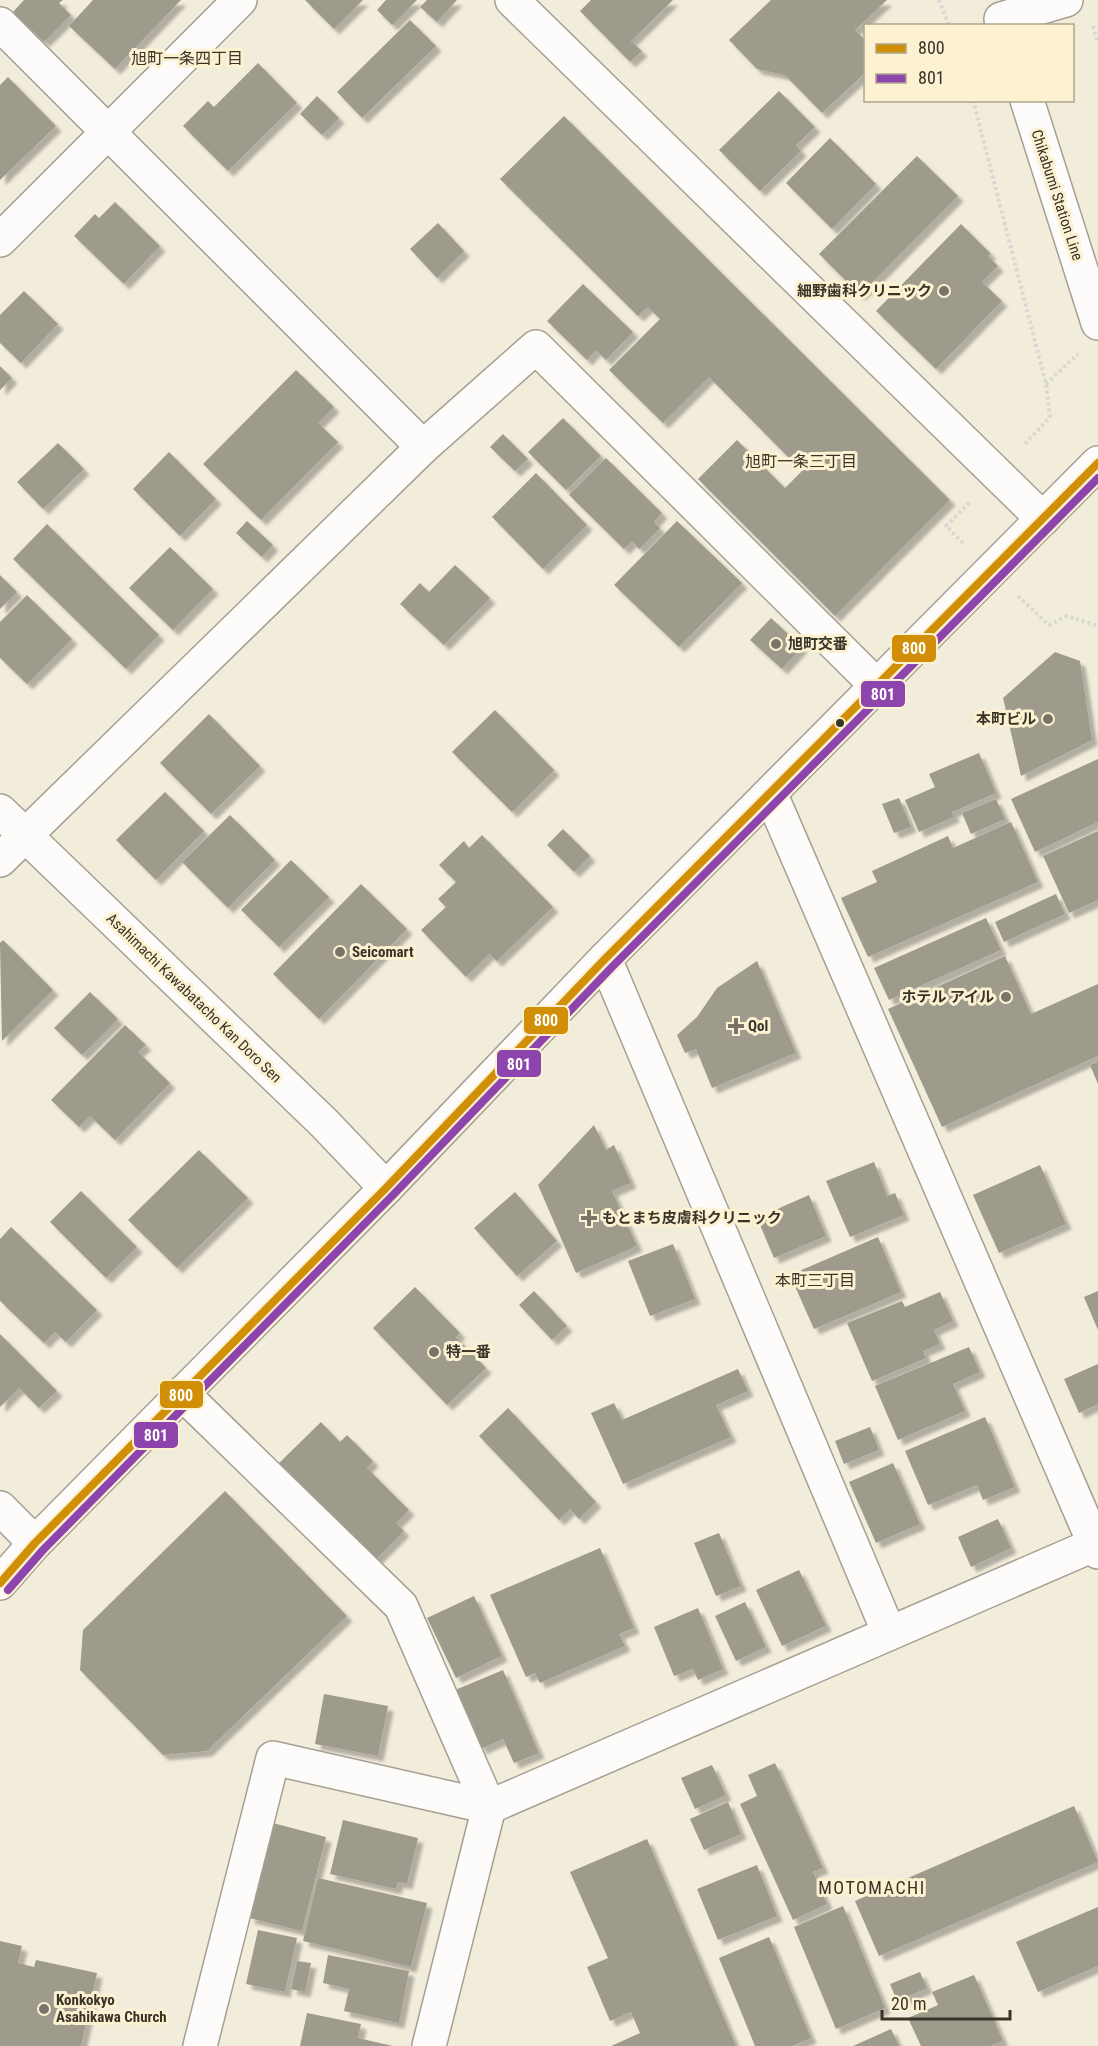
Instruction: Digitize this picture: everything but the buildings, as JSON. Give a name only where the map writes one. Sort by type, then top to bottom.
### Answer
[{"type":"street","points":[[0,240],[240,0]]},
{"type":"street","points":[[512,0],[1043,519]]},
{"type":"street","points":[[999,15],[1066,0]]},
{"type":"street","points":[[0,24],[106,133],[423,447]]},
{"type":"street","name":"Chikabumi Station Line","points":[[1028,102],[1098,323]]},
{"type":"street","points":[[0,860],[423,447],[537,347],[877,686]]},
{"type":"street","points":[[0,1583],[35,1543],[386,1188],[605,959],[771,795],[1098,463]]},
{"type":"street","points":[[200,2046],[273,1758],[489,1807],[889,1632],[1097,1546],[771,795]]},
{"type":"street","name":"Asahimachi Kawabatacho Kan Doro Sen","points":[[0,811],[324,1123],[386,1188]]},
{"type":"street","points":[[605,959],[889,1632]]},
{"type":"street","points":[[182,1394],[401,1606],[489,1807],[429,2046]]},
{"type":"street","points":[[0,1508],[35,1543]]},
{"type":"path","points":[[939,0],[949,24]]},
{"type":"path","points":[[974,102],[1046,384],[1050,417],[946,526],[1049,625],[1067,616],[1098,626]]},
{"type":"path","points":[[1046,384],[1081,352]]},
{"type":"transit line","name":"800","points":[[0,1583],[35,1543],[386,1188],[605,959],[1098,463]]},
{"type":"transit line","name":"801","points":[[8,1590],[43,1550],[393,1195],[613,966],[1098,478]]},
{"type":"place","name":"細野歯科クリニック","points":[[944,291]]},
{"type":"place","name":"旭町交番","points":[[776,644]]},
{"type":"place","name":"本町ビル","points":[[1048,719]]},
{"type":"place","name":"Seicomart","points":[[340,952]]},
{"type":"place","name":"ホテル アイル","points":[[1006,997]]},
{"type":"place","name":"Qol","points":[[736,1026]]},
{"type":"place","name":"もとまち皮膚科クリニック","points":[[589,1218]]},
{"type":"place","name":"特一番","points":[[434,1352]]},
{"type":"place","name":"Konkokyo Asahikawa Church","points":[[44,2009]]},
{"type":"district","name":"旭町一条四丁目","points":[[187,58]]},
{"type":"district","name":"旭町一条三丁目","points":[[801,461]]},
{"type":"district","name":"本町三丁目","points":[[815,1280]]},
{"type":"district","name":"MOTOMACHI","points":[[872,1887]]}]
